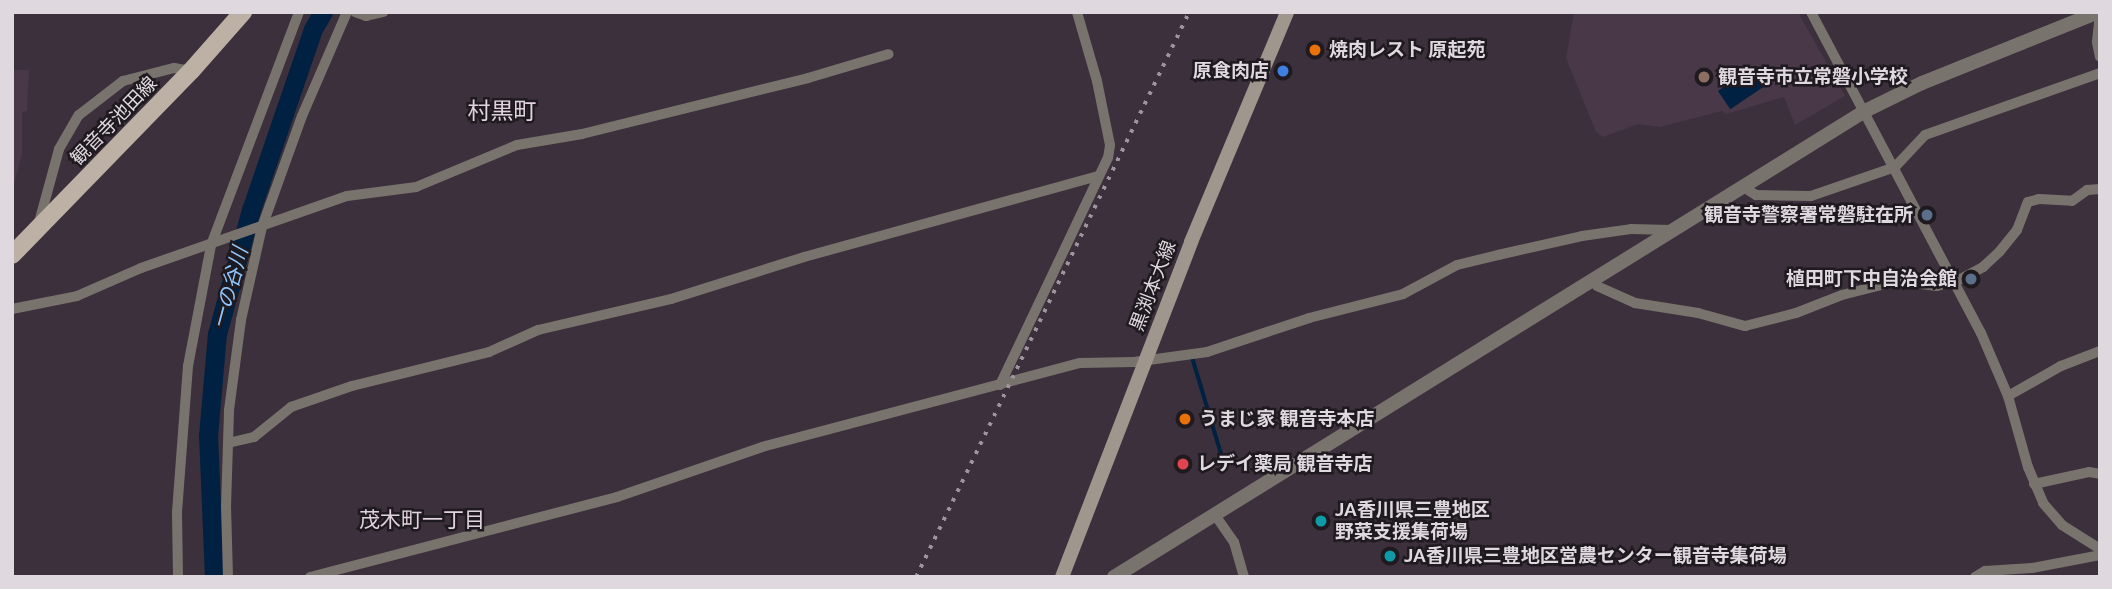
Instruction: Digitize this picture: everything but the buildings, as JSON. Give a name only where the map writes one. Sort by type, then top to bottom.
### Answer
[{"type":"main road","name":"観音寺池田線","points":[[12,255],[191,71],[243,12]]},
{"type":"main road","name":"黒渕本大線","points":[[1061,572],[1287,12]]},
{"type":"street","points":[[178,577],[177,512],[188,366],[211,245],[299,12]]},
{"type":"street","points":[[228,577],[229,410],[241,320],[262,227],[302,116],[347,12]]},
{"type":"street","points":[[355,12],[366,16],[384,12]]},
{"type":"street","points":[[1000,385],[1110,145],[1097,81],[1077,12]]},
{"type":"street","points":[[1811,12],[1955,282],[2008,396],[2034,484],[2043,503],[2062,525],[2100,549]]},
{"type":"street","points":[[1114,577],[1865,111],[1922,83],[2099,13],[2096,42],[2100,57]]},
{"type":"street","points":[[12,309],[77,296],[141,268],[347,196],[416,187],[517,145],[582,134],[808,78],[889,54]]},
{"type":"street","points":[[36,230],[59,149],[79,115],[123,82],[174,68],[191,71]]},
{"type":"street","points":[[1742,186],[1756,195],[1811,196],[1895,167],[1925,135],[2100,73]]},
{"type":"street","points":[[228,443],[254,437],[290,407],[352,386],[489,352],[538,330],[671,299],[804,257],[1098,176]]},
{"type":"street","points":[[1597,286],[1635,303],[1698,313],[1745,326],[1796,313],[1842,295],[1897,281],[1937,286],[1955,282],[1983,267],[2000,251],[2017,230],[2028,202],[2039,199],[2072,201],[2087,190],[2100,189]]},
{"type":"street","points":[[310,577],[617,497],[762,447],[1080,363],[1144,362],[1207,352],[1309,318],[1403,294],[1457,265],[1498,254],[1582,236],[1631,229],[1671,230]]},
{"type":"street","points":[[2008,396],[2061,366],[2100,351]]},
{"type":"street","points":[[2034,484],[2089,472],[2100,474]]},
{"type":"street","points":[[1215,515],[1234,542],[1244,577]]},
{"type":"street","points":[[1975,577],[1985,571],[2032,568],[2100,555]]},
{"type":"shaded area","name":"観音寺市立常磐小学校","points":[[1574,12],[1798,12],[1845,96],[1795,125],[1784,97],[1726,114],[1722,111],[1660,127],[1638,124],[1603,137],[1596,132],[1566,58]]},
{"type":"shaded area","points":[[12,70],[29,70],[27,111],[22,112],[22,155],[12,191]]},
{"type":"water","points":[[1752,68],[1764,86],[1730,109],[1718,91]]},
{"type":"waterway","name":"一の谷川","points":[[214,577],[208,436],[217,334],[251,210],[313,29],[323,12]]},
{"type":"waterway","points":[[1193,359],[1226,469]]},
{"type":"railway","points":[[916,577],[1189,12]]},
{"type":"place","name":"焼肉レスト 原起苑","points":[[1315,50]]},
{"type":"place","name":"原食肉店","points":[[1283,71]]},
{"type":"place","name":"観音寺市立常磐小学校","points":[[1704,77]]},
{"type":"place","name":"観音寺警察署常磐駐在所","points":[[1927,215]]},
{"type":"place","name":"植田町下中自治会館","points":[[1971,279]]},
{"type":"place","name":"うまじ家 観音寺本店","points":[[1185,419]]},
{"type":"place","name":"レデイ薬局 観音寺店","points":[[1183,464]]},
{"type":"place","name":"JA香川県三豊地区 野菜支援集荷場","points":[[1321,521]]},
{"type":"place","name":"JA香川県三豊地区営農センター観音寺集荷場","points":[[1390,556]]},
{"type":"district","name":"村黒町","points":[[502,111]]},
{"type":"district","name":"茂木町一丁目","points":[[422,520]]}]
